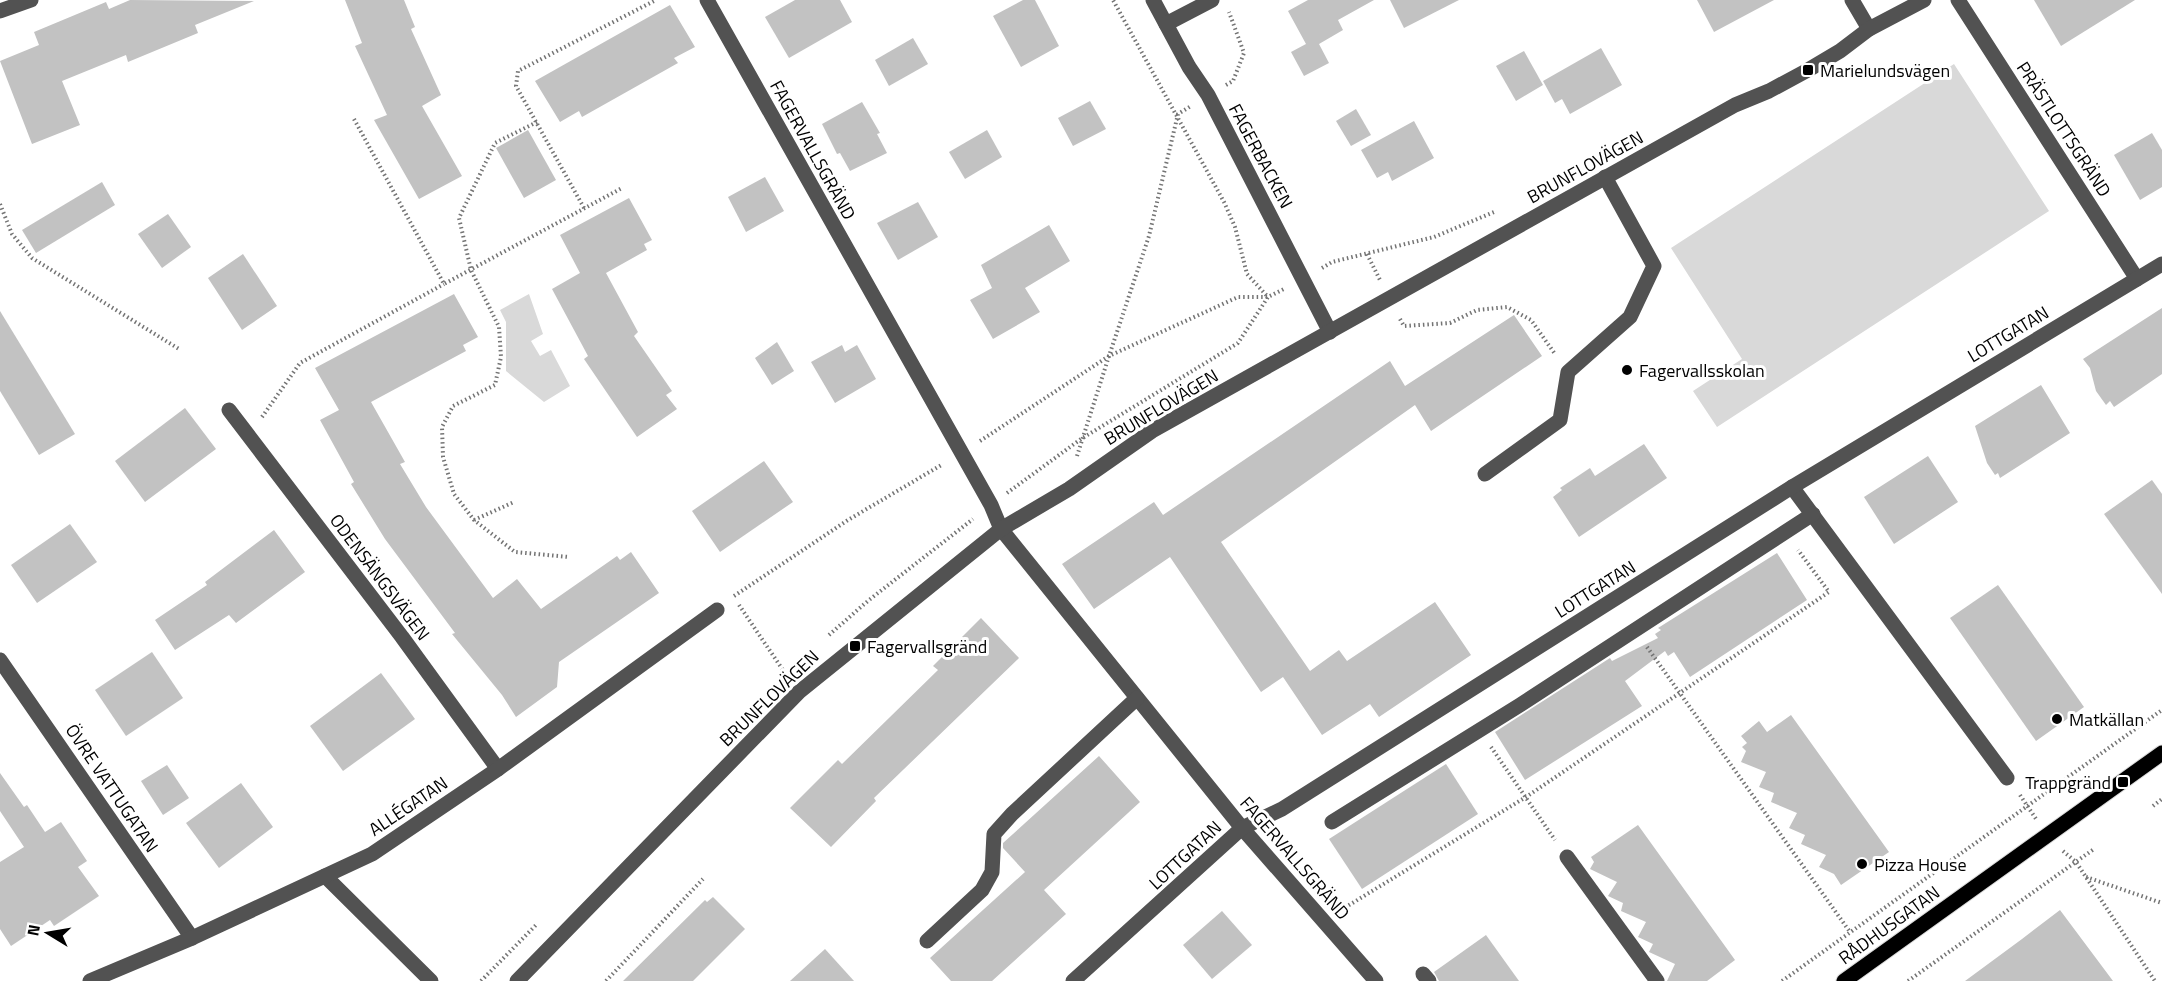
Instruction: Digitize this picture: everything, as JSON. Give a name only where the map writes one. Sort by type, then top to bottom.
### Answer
[{"type":"main road","name":"RÅDHUSGATAN","points":[[1844,981],[2162,753]]},
{"type":"street","points":[[0,11],[31,0]]},
{"type":"street","name":"FAGERVALLSGRÄND","points":[[707,0],[991,505],[1001,529],[1242,828],[1376,981]]},
{"type":"street","name":"FAGERBACKEN","points":[[1153,0],[1208,95],[1330,332]]},
{"type":"street","points":[[1852,0],[1869,29]]},
{"type":"street","name":"BRUNFLOVÄGEN","points":[[517,981],[799,692],[1001,529],[1069,489],[1152,431],[1735,105],[1769,91],[1808,70],[1840,51],[1869,29],[1924,0]]},
{"type":"street","name":"PRÄSTLOTTSGRÄND","points":[[1958,0],[2137,279]]},
{"type":"street","points":[[1166,24],[1218,3]]},
{"type":"street","points":[[1485,474],[1560,420],[1568,372],[1630,317],[1654,266],[1605,177]]},
{"type":"street","name":"LOTTGATAN","points":[[1073,981],[1242,828],[1282,809],[1792,487],[2162,264]]},
{"type":"street","name":"ODENSÄNGSVÄGEN","points":[[229,410],[402,637],[498,769]]},
{"type":"street","points":[[1792,487],[2007,778]]},
{"type":"street","points":[[1332,822],[1480,731],[1813,514]]},
{"type":"street","name":"ALLÉGATAN","points":[[90,981],[192,938],[372,854],[498,769],[717,610]]},
{"type":"street","name":"ÖVRE VATTUGATAN","points":[[0,660],[192,938]]},
{"type":"street","points":[[927,941],[982,891],[992,872],[994,834],[1012,814],[1137,698]]},
{"type":"street","points":[[1567,857],[1657,981]]},
{"type":"street","points":[[325,876],[431,981]]},
{"type":"path","points":[[584,208],[516,86],[518,71],[656,0]]},
{"type":"path","points":[[1113,0],[1178,114],[1228,210],[1247,274],[1268,297]]},
{"type":"path","points":[[1069,489],[1081,439],[1149,236],[1178,114],[1233,81],[1244,53],[1218,3]]},
{"type":"path","points":[[354,119],[444,284]]},
{"type":"path","points":[[537,122],[495,143],[459,218],[471,270],[499,327],[501,357],[495,385],[453,406],[442,427],[443,457],[454,494],[474,520],[515,552],[569,556]]},
{"type":"path","points":[[249,436],[300,363],[622,188]]},
{"type":"path","points":[[0,204],[12,234],[32,258],[179,349]]},
{"type":"path","points":[[717,610],[848,520],[961,454],[1109,356],[1238,297],[1268,297],[1332,262],[1434,237],[1498,210]]},
{"type":"path","points":[[1367,254],[1404,326],[1450,323],[1477,310],[1507,307],[1520,311],[1531,320],[1568,372]]},
{"type":"path","points":[[826,638],[869,600],[991,505],[1081,439],[1238,343],[1268,297]]},
{"type":"path","points":[[474,520],[514,502]]},
{"type":"path","points":[[1323,921],[1526,797],[1829,592],[1785,532]]},
{"type":"path","points":[[733,597],[799,692]]},
{"type":"path","points":[[1648,649],[1850,932]]},
{"type":"path","points":[[777,681],[793,667]]},
{"type":"path","points":[[1782,981],[2162,710]]},
{"type":"path","points":[[1480,731],[1554,839]]},
{"type":"path","points":[[2153,806],[2162,799]]},
{"type":"path","points":[[1908,981],[2094,849]]},
{"type":"path","points":[[2076,862],[2155,981]]},
{"type":"path","points":[[2086,877],[2162,903]]},
{"type":"path","points":[[606,981],[703,879]]},
{"type":"path","points":[[481,981],[543,918]]},
{"type":"shaded area","points":[[1954,64],[2049,211],[1717,427],[1693,391],[1742,359],[1671,248]]},
{"type":"shaded area","points":[[529,294],[543,334],[531,341],[540,356],[551,350],[570,386],[544,402],[506,371],[506,322],[500,310]]},
{"type":"building","points":[[130,0],[254,1],[195,25],[198,33],[128,62],[126,55],[62,81],[80,125],[32,144],[0,61],[39,45],[34,32],[106,2],[109,9]]},
{"type":"building","points":[[345,0],[404,0],[415,27],[411,29],[441,95],[422,106],[462,176],[419,199],[374,120],[387,115],[355,46],[362,43]]},
{"type":"building","points":[[795,0],[840,0],[852,22],[789,58],[765,17]]},
{"type":"building","points":[[1023,0],[1035,0],[1059,46],[1021,67],[993,16]]},
{"type":"building","points":[[1308,0],[1374,0],[1338,20],[1343,30],[1319,44],[1329,63],[1304,76],[1291,52],[1306,44],[1288,11]]},
{"type":"building","points":[[1390,0],[1459,0],[1404,28]]},
{"type":"building","points":[[1697,0],[1774,0],[1714,32]]},
{"type":"building","points":[[2034,0],[2135,0],[2061,46]]},
{"type":"building","points":[[670,5],[695,47],[674,58],[678,63],[582,117],[579,111],[560,122],[535,81]]},
{"type":"building","points":[[913,38],[928,64],[889,86],[875,60]]},
{"type":"building","points":[[1601,48],[1622,85],[1570,114],[1562,99],[1555,103],[1543,81]]},
{"type":"building","points":[[1524,51],[1543,85],[1516,101],[1496,66]]},
{"type":"building","points":[[1090,101],[1106,129],[1073,146],[1058,118]]},
{"type":"building","points":[[862,102],[880,133],[877,134],[887,153],[850,171],[840,153],[837,154],[822,124]]},
{"type":"building","points":[[1356,109],[1371,135],[1351,146],[1336,121]]},
{"type":"building","points":[[1414,121],[1434,158],[1392,181],[1388,172],[1377,178],[1361,150]]},
{"type":"building","points":[[528,130],[556,180],[524,198],[496,148]]},
{"type":"building","points":[[987,130],[1002,157],[965,179],[949,152]]},
{"type":"building","points":[[2152,133],[2162,150],[2162,187],[2140,200],[2114,155]]},
{"type":"building","points":[[765,177],[784,211],[746,232],[728,197]]},
{"type":"building","points":[[102,182],[115,205],[36,253],[22,230]]},
{"type":"building","points":[[629,198],[652,240],[644,244],[647,250],[606,273],[638,332],[634,336],[672,391],[666,395],[677,409],[637,437],[584,359],[588,356],[552,289],[580,273],[560,235]]},
{"type":"building","points":[[918,202],[938,237],[898,260],[877,223]]},
{"type":"building","points":[[168,214],[191,247],[162,268],[138,234]]},
{"type":"building","points":[[1049,225],[1070,261],[1025,288],[1040,312],[993,339],[970,300],[992,288],[981,265]]},
{"type":"building","points":[[243,254],[277,306],[242,330],[208,278]]},
{"type":"building","points":[[454,294],[478,337],[463,345],[466,351],[371,402],[405,462],[400,464],[426,507],[493,598],[517,579],[541,609],[617,556],[620,560],[631,552],[659,593],[559,662],[557,687],[516,717],[502,695],[452,634],[455,633],[385,539],[351,484],[354,482],[320,420],[339,410],[315,368]]},
{"type":"building","points":[[2162,308],[2162,374],[2114,407],[2110,401],[2106,405],[2096,391],[2090,368],[2083,359]]},
{"type":"building","points":[[0,311],[75,434],[39,455],[0,391]]},
{"type":"building","points":[[1514,315],[1542,356],[1431,431],[1415,405],[1221,542],[1310,671],[1339,650],[1347,661],[1435,602],[1471,655],[1379,717],[1370,704],[1322,735],[1283,677],[1261,692],[1170,557],[1094,609],[1062,564],[1154,502],[1163,515],[1390,361],[1405,386]]},
{"type":"building","points":[[777,342],[794,371],[772,385],[755,358]]},
{"type":"building","points":[[842,345],[845,352],[857,345],[876,379],[835,403],[811,362]]},
{"type":"building","points":[[2041,385],[2070,433],[2000,478],[1998,473],[1995,475],[1987,463],[1975,426]]},
{"type":"building","points":[[185,408],[216,449],[145,502],[115,461]]},
{"type":"building","points":[[1644,444],[1667,478],[1579,537],[1553,497],[1562,490],[1560,488],[1590,468],[1595,476]]},
{"type":"building","points":[[1928,456],[1958,502],[1894,544],[1864,497]]},
{"type":"building","points":[[764,461],[793,502],[720,552],[692,511]]},
{"type":"building","points":[[2152,480],[2162,494],[2162,594],[2104,514]]},
{"type":"building","points":[[70,524],[97,562],[37,603],[11,565]]},
{"type":"building","points":[[274,530],[305,572],[236,623],[229,615],[175,650],[155,620],[207,585],[205,582]]},
{"type":"building","points":[[1777,553],[1807,600],[1690,677],[1674,652],[1668,656],[1665,651],[1625,681],[1642,706],[1525,780],[1495,732],[1610,658],[1612,661],[1658,638],[1655,634],[1661,630],[1658,628]]},
{"type":"building","points":[[1998,585],[2084,707],[2036,741],[1950,618]]},
{"type":"building","points":[[981,618],[1019,658],[874,798],[876,801],[831,847],[790,808],[838,760],[842,764],[938,670],[933,666]]},
{"type":"building","points":[[152,652],[183,698],[126,736],[95,690]]},
{"type":"building","points":[[381,673],[415,719],[343,771],[310,726]]},
{"type":"building","points":[[1791,715],[1889,852],[1841,885],[1834,874],[1819,867],[1826,855],[1801,844],[1805,835],[1789,828],[1797,813],[1771,802],[1774,793],[1759,787],[1766,772],[1741,762],[1746,751],[1742,747],[1747,743],[1741,736],[1759,721],[1767,732]]},
{"type":"building","points":[[1099,756],[1140,802],[1044,890],[1066,914],[992,981],[951,981],[930,958],[1025,872],[1003,848],[1003,843]]},
{"type":"building","points":[[1446,764],[1478,814],[1362,889],[1329,839]]},
{"type":"building","points":[[167,765],[189,798],[163,815],[141,781]]},
{"type":"building","points":[[0,773],[24,807],[27,805],[45,832],[61,822],[87,861],[78,867],[99,896],[54,926],[50,920],[11,946],[0,929],[0,862],[24,847],[0,811]]},
{"type":"building","points":[[241,783],[273,827],[219,868],[186,823]]},
{"type":"building","points":[[1638,825],[1735,960],[1707,981],[1667,981],[1675,964],[1649,952],[1653,944],[1638,937],[1646,922],[1621,911],[1623,903],[1608,896],[1617,882],[1590,869],[1594,862],[1591,857]]},
{"type":"building","points":[[713,897],[745,929],[693,981],[623,981],[705,900],[707,902]]},
{"type":"building","points":[[2060,910],[2113,981],[1965,981],[2022,939]]},
{"type":"building","points":[[1222,911],[1252,945],[1212,979],[1183,945]]},
{"type":"building","points":[[1486,935],[1519,981],[1439,981],[1434,972]]},
{"type":"building","points":[[825,949],[854,981],[790,981]]},
{"type":"place","name":"Marielundsvägen","points":[[1808,70]]},
{"type":"place","name":"Fagervallsskolan","points":[[1627,370]]},
{"type":"place","name":"Fagervallsgränd","points":[[855,646]]},
{"type":"place","name":"Matkällan","points":[[2057,719]]},
{"type":"place","name":"Trappgränd","points":[[2123,782]]},
{"type":"place","name":"Pizza House","points":[[1862,864]]}]
